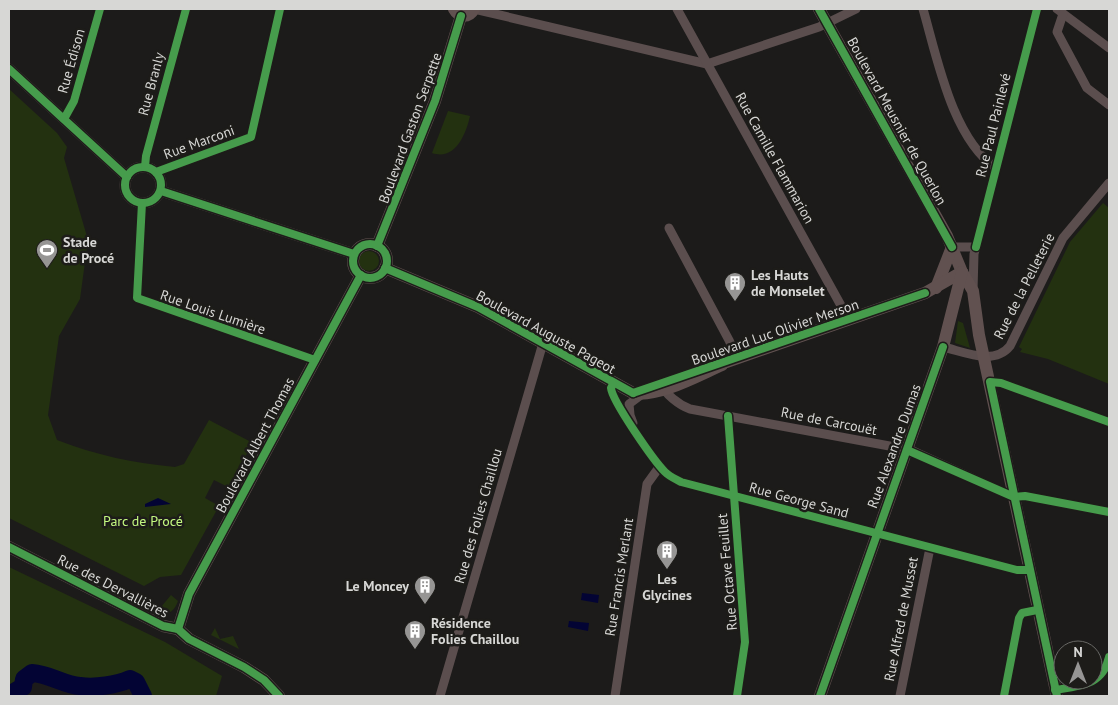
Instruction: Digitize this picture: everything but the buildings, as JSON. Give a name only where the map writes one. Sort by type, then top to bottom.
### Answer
[{"type":"main road","points":[[457,12],[467,16],[474,9]]},
{"type":"main road","name":"Boulevard Meusnier de Querlon","points":[[819,9],[952,247],[962,272],[973,291]]},
{"type":"main road","name":"Boulevard Gaston Serpette","points":[[377,246],[435,101],[457,12]]},
{"type":"main road","points":[[364,245],[377,246],[385,255],[384,268],[374,277],[361,275],[354,266],[354,254],[364,245]]},
{"type":"main road","points":[[952,247],[936,288],[956,295],[968,309],[979,335]]},
{"type":"main road","name":"Boulevard Auguste Pageot","points":[[384,268],[478,307],[635,396]]},
{"type":"main road","name":"Boulevard Luc Olivier Merson","points":[[635,396],[936,288],[962,272]]},
{"type":"main road","name":"Rue Alexandre Dumas","points":[[820,696],[943,347],[962,272]]},
{"type":"main road","name":"Boulevard Albert Thomas","points":[[178,629],[189,594],[361,275]]},
{"type":"main road","points":[[973,291],[979,335],[1056,693]]},
{"type":"main road","name":"Rue des Dervallières","points":[[9,547],[163,626],[178,629],[189,639],[258,675],[279,696]]},
{"type":"street","name":"Rue Édison","points":[[64,119],[74,101],[100,9]]},
{"type":"street","name":"Rue Branly","points":[[145,167],[146,156],[186,9]]},
{"type":"street","name":"Rue Marconi","points":[[156,172],[251,138],[280,9]]},
{"type":"street","points":[[474,9],[707,64],[827,23],[856,9]]},
{"type":"street","name":"Rue Camille Flammarion","points":[[677,9],[849,320]]},
{"type":"street","points":[[923,9],[956,114],[984,160],[996,168]]},
{"type":"street","name":"Rue Paul Painlevé","points":[[975,250],[1037,9]]},
{"type":"street","points":[[1109,48],[1060,11],[1057,32],[1087,88],[1109,105]]},
{"type":"street","points":[[9,70],[127,177]]},
{"type":"street","points":[[145,167],[156,172],[161,179],[161,191],[153,201],[142,203],[128,195],[125,186],[127,177],[133,170],[145,167]]},
{"type":"street","name":"Rue de la Pelleterie","points":[[943,347],[984,356],[1001,355],[1010,346],[1063,238],[1109,183]]},
{"type":"street","points":[[161,191],[354,254]]},
{"type":"street","name":"Rue Louis Lumière","points":[[142,203],[137,298],[315,360]]},
{"type":"street","points":[[669,228],[729,340],[737,359]]},
{"type":"street","points":[[952,247],[975,250]]},
{"type":"street","points":[[962,272],[975,250]]},
{"type":"street","points":[[973,291],[975,250]]},
{"type":"street","name":"Rue des Folies Chaillou","points":[[440,696],[543,343]]},
{"type":"street","points":[[675,382],[675,399]]},
{"type":"street","points":[[990,382],[1001,383],[1109,422]]},
{"type":"street","name":"Rue George Sand","points":[[613,384],[611,388],[614,400],[660,466],[668,475],[682,482],[930,548],[1017,570],[1029,570]]},
{"type":"street","name":"Rue de Carcouët","points":[[661,387],[675,399],[690,408],[907,450],[1014,497],[1024,496],[1109,512]]},
{"type":"street","name":"Rue George Sand","points":[[635,396],[629,404],[630,415],[640,437]]},
{"type":"street","name":"Rue Octave Feuillet","points":[[728,416],[745,646],[737,696]]},
{"type":"street","name":"Rue Francis Merlant","points":[[615,696],[647,484],[660,466]]},
{"type":"street","name":"Rue Alfred de Musset","points":[[900,696],[930,548]]},
{"type":"street","points":[[1004,696],[1019,618],[1022,613],[1037,610]]},
{"type":"street","points":[[1056,693],[1092,682],[1108,670],[1109,657]]},
{"type":"green space","name":"Parc de Procé","points":[[9,89],[57,133],[67,147],[64,158],[88,240],[80,299],[59,336],[48,415],[57,440],[115,458],[175,467],[184,464],[209,420],[253,443],[228,487],[214,480],[205,498],[219,506],[181,575],[160,577],[144,586],[9,518]]},
{"type":"green space","points":[[448,111],[470,116],[466,130],[453,150],[440,154],[432,153]]},
{"type":"green space","points":[[1103,203],[1109,208],[1109,384],[1048,359],[1020,352],[1022,349],[1019,347],[1070,242]]},
{"type":"green space","points":[[369,251],[376,254],[379,261],[376,268],[369,271],[362,268],[359,261],[362,254]]},
{"type":"green space","points":[[958,321],[963,323],[970,348],[955,343]]},
{"type":"green space","points":[[9,567],[165,642],[222,676],[216,696],[147,696],[134,674],[121,679],[97,682],[74,680],[37,668],[24,674],[9,685]]},
{"type":"green space","points":[[171,595],[178,601],[170,613],[156,613]]},
{"type":"green space","points":[[215,628],[220,639],[233,636],[239,649],[211,635]]},
{"type":"shaded area","points":[[158,498],[171,504],[145,507],[145,504]]},
{"type":"shaded area","points":[[582,593],[599,595],[598,603],[581,600]]},
{"type":"shaded area","points":[[569,621],[589,623],[588,631],[568,627]]},
{"type":"waterway","points":[[9,695],[23,687],[24,679],[32,673],[45,675],[68,684],[86,687],[106,686],[130,679],[136,682],[143,696]]},
{"type":"cycle path","points":[[64,119],[74,101],[100,9]]},
{"type":"cycle path","points":[[145,167],[146,156],[186,9]]},
{"type":"cycle path","points":[[156,172],[251,137],[280,9]]},
{"type":"cycle path","points":[[819,9],[952,247]]},
{"type":"cycle path","points":[[976,247],[1037,9]]},
{"type":"cycle path","points":[[377,246],[435,101],[461,16]]},
{"type":"cycle path","points":[[9,69],[127,177]]},
{"type":"cycle path","points":[[143,167],[150,168],[156,172],[160,178],[161,185],[160,192],[156,198],[150,202],[143,203],[136,202],[130,198],[126,192],[125,185],[126,178],[130,172],[136,168],[143,167]]},
{"type":"cycle path","points":[[161,191],[354,254]]},
{"type":"cycle path","points":[[142,203],[137,298],[315,360]]},
{"type":"cycle path","points":[[370,244],[382,249],[387,261],[382,273],[370,278],[358,273],[353,261],[358,249],[370,244]]},
{"type":"cycle path","points":[[385,268],[478,307],[633,393]]},
{"type":"cycle path","points":[[178,629],[189,594],[361,275]]},
{"type":"cycle path","points":[[633,393],[925,293]]},
{"type":"cycle path","points":[[820,696],[943,347]]},
{"type":"cycle path","points":[[1057,696],[990,382],[1001,383],[1109,422]]},
{"type":"cycle path","points":[[613,384],[611,388],[613,395],[643,444],[665,472],[681,482],[1017,570],[1029,570]]},
{"type":"cycle path","points":[[728,416],[745,642],[737,696]]},
{"type":"cycle path","points":[[907,450],[1014,497],[1025,496],[1109,512]]},
{"type":"cycle path","points":[[9,547],[163,626],[178,629],[189,639],[244,667],[264,680],[279,696]]},
{"type":"cycle path","points":[[1004,696],[1019,618],[1022,613],[1037,610]]},
{"type":"cycle path","points":[[1103,671],[1109,657]]},
{"type":"place","name":"Stade de Procé","points":[[47,269]]},
{"type":"place","name":"Les Hauts de Monselet","points":[[735,302]]},
{"type":"place","name":"Les Glycines","points":[[667,570]]},
{"type":"place","name":"Le Moncey","points":[[425,605]]},
{"type":"place","name":"Résidence Folies Chaillou","points":[[415,650]]}]
